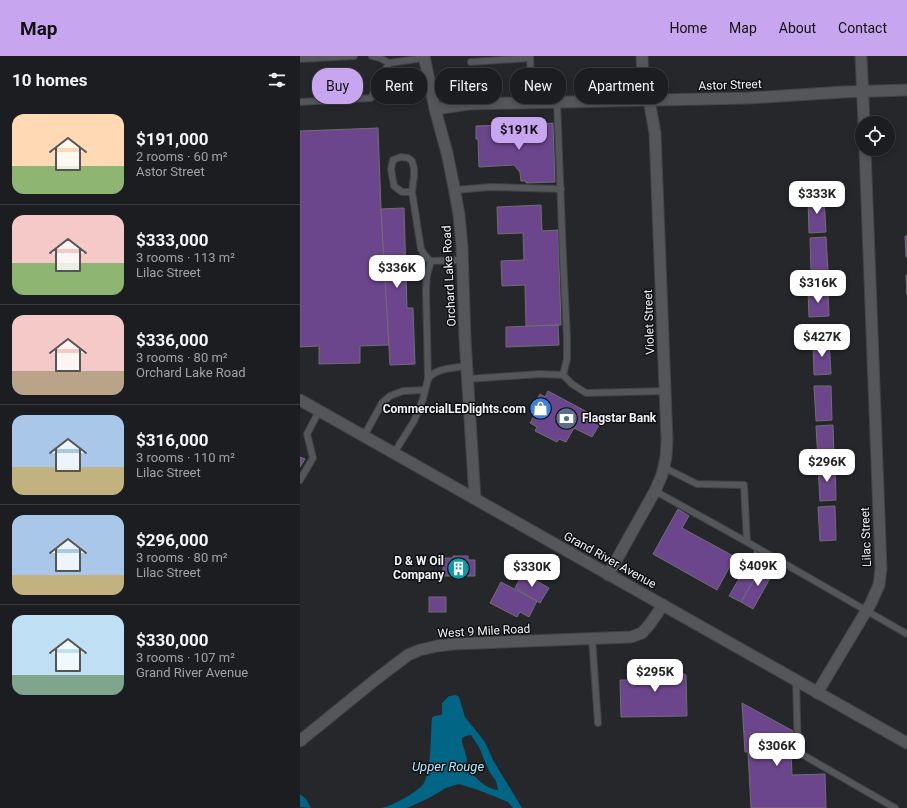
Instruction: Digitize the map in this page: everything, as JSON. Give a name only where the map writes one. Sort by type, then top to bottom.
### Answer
[{"type":"street","name":"Violet Street","points":[[642,56],[642,68]]},
{"type":"street","points":[[861,56],[864,116]]},
{"type":"street","name":"Orchard Lake Road","points":[[424,57],[435,109],[447,153],[459,215],[466,366],[475,499]]},
{"type":"street","name":"Astor Street","points":[[668,100],[749,98],[863,91],[907,90]]},
{"type":"street","name":"Astor Street","points":[[435,109],[469,104],[510,103]]},
{"type":"street","name":"Violet Street","points":[[608,575],[655,491],[662,475],[667,440],[655,133],[650,104]]},
{"type":"street","name":"Lilac Street","points":[[817,693],[871,603],[878,585],[881,568],[865,156]]},
{"type":"street","name":"Grand River Avenue","points":[[300,400],[907,743]]},
{"type":"street","name":"West 9 Mile Road","points":[[300,742],[380,676],[408,655],[420,650],[454,644],[631,637],[642,633],[663,605]]},
{"type":"lane","points":[[300,59],[354,56]]},
{"type":"lane","points":[[372,56],[389,63],[424,57]]},
{"type":"lane","points":[[470,62],[530,57],[530,68]]},
{"type":"lane","points":[[300,102],[372,98],[389,63]]},
{"type":"lane","points":[[557,104],[567,337],[567,359],[562,375]]},
{"type":"lane","points":[[412,192],[402,192],[394,186],[391,169],[393,160],[401,157],[408,158],[412,161],[414,176],[412,192],[421,249],[424,255],[431,261],[462,260]]},
{"type":"lane","points":[[455,190],[490,187],[560,189]]},
{"type":"lane","points":[[394,453],[414,421],[428,378],[426,290],[427,275],[431,261]]},
{"type":"lane","points":[[428,378],[437,371],[466,366]]},
{"type":"lane","points":[[467,379],[540,374],[562,375],[586,394],[665,391]]},
{"type":"lane","points":[[364,436],[382,403],[390,396],[403,391],[425,390]]},
{"type":"lane","points":[[300,480],[313,458],[307,434],[319,411]]},
{"type":"lane","points":[[663,467],[697,484],[744,485],[747,542]]},
{"type":"lane","points":[[655,491],[907,634]]},
{"type":"lane","points":[[592,638],[598,723]]},
{"type":"lane","points":[[796,681],[798,752],[895,808]]},
{"type":"water","name":"Upper Rouge","points":[[456,695],[459,697],[465,717],[485,742],[493,760],[522,808],[513,808],[508,802],[459,784],[446,788],[407,808],[381,808],[392,805],[405,798],[424,783],[430,760],[432,718],[442,714],[442,703],[449,696]],"holes":[[[471,735],[479,747],[489,771],[496,781],[498,790],[486,786],[478,780],[472,772],[468,765],[462,738]]]},
{"type":"water","points":[[300,794],[306,799],[311,808],[300,807]]},
{"type":"building","points":[[553,123],[555,182],[526,183],[526,181],[521,181],[520,172],[514,165],[479,167],[476,126],[525,124],[526,138],[540,138],[540,124]]},
{"type":"building","points":[[378,128],[389,345],[360,346],[360,363],[319,364],[319,346],[300,347],[300,131]]},
{"type":"building","points":[[824,197],[826,232],[809,233],[808,198]]},
{"type":"building","points":[[541,205],[542,231],[558,230],[561,325],[526,326],[525,285],[502,286],[501,261],[524,260],[523,233],[498,234],[497,207]]},
{"type":"building","points":[[404,208],[407,308],[413,308],[415,364],[390,365],[381,209]]},
{"type":"building","points":[[905,236],[907,236],[907,257],[906,257]]},
{"type":"building","points":[[826,237],[828,271],[811,272],[810,238]]},
{"type":"building","points":[[828,291],[829,316],[809,317],[808,292]]},
{"type":"building","points":[[558,325],[559,345],[506,347],[506,327]]},
{"type":"building","points":[[829,340],[831,374],[814,375],[813,341]]},
{"type":"building","points":[[814,386],[831,386],[832,420],[816,421]]},
{"type":"building","name":"Flagstar Bank","points":[[548,391],[602,420],[592,437],[574,428],[566,442],[559,439],[557,442],[535,431],[537,427],[530,423],[534,416],[530,413],[540,394],[545,397]]},
{"type":"building","points":[[833,425],[834,460],[818,460],[816,426]]},
{"type":"building","points":[[300,457],[305,459],[300,467]]},
{"type":"building","points":[[818,466],[835,466],[836,500],[820,501]]},
{"type":"building","points":[[835,506],[836,540],[820,541],[818,507]]},
{"type":"building","points":[[678,509],[689,516],[682,528],[735,557],[717,590],[653,554]]},
{"type":"building","points":[[755,551],[767,558],[741,602],[729,596]]},
{"type":"building","name":"D & W Oil Company","points":[[453,556],[468,556],[468,560],[475,560],[475,576],[443,576],[443,558],[453,558]]},
{"type":"building","points":[[763,565],[774,571],[753,609],[741,602]]},
{"type":"building","points":[[523,573],[549,588],[540,603],[515,588]]},
{"type":"building","points":[[501,582],[537,601],[529,617],[520,612],[517,617],[490,603]]},
{"type":"building","points":[[429,597],[446,597],[446,612],[429,612]]},
{"type":"building","points":[[667,665],[686,675],[687,716],[621,717],[620,680],[638,680],[638,666]]},
{"type":"building","points":[[742,703],[793,731],[794,750],[791,750],[792,775],[825,774],[826,808],[751,808],[748,752],[745,752]]},
{"type":"place","name":"CommercialLEDlights.com","points":[[541,409]]},
{"type":"place","name":"Flagstar Bank","points":[[566,418]]},
{"type":"place","name":"D & W Oil Company","points":[[459,568]]}]
